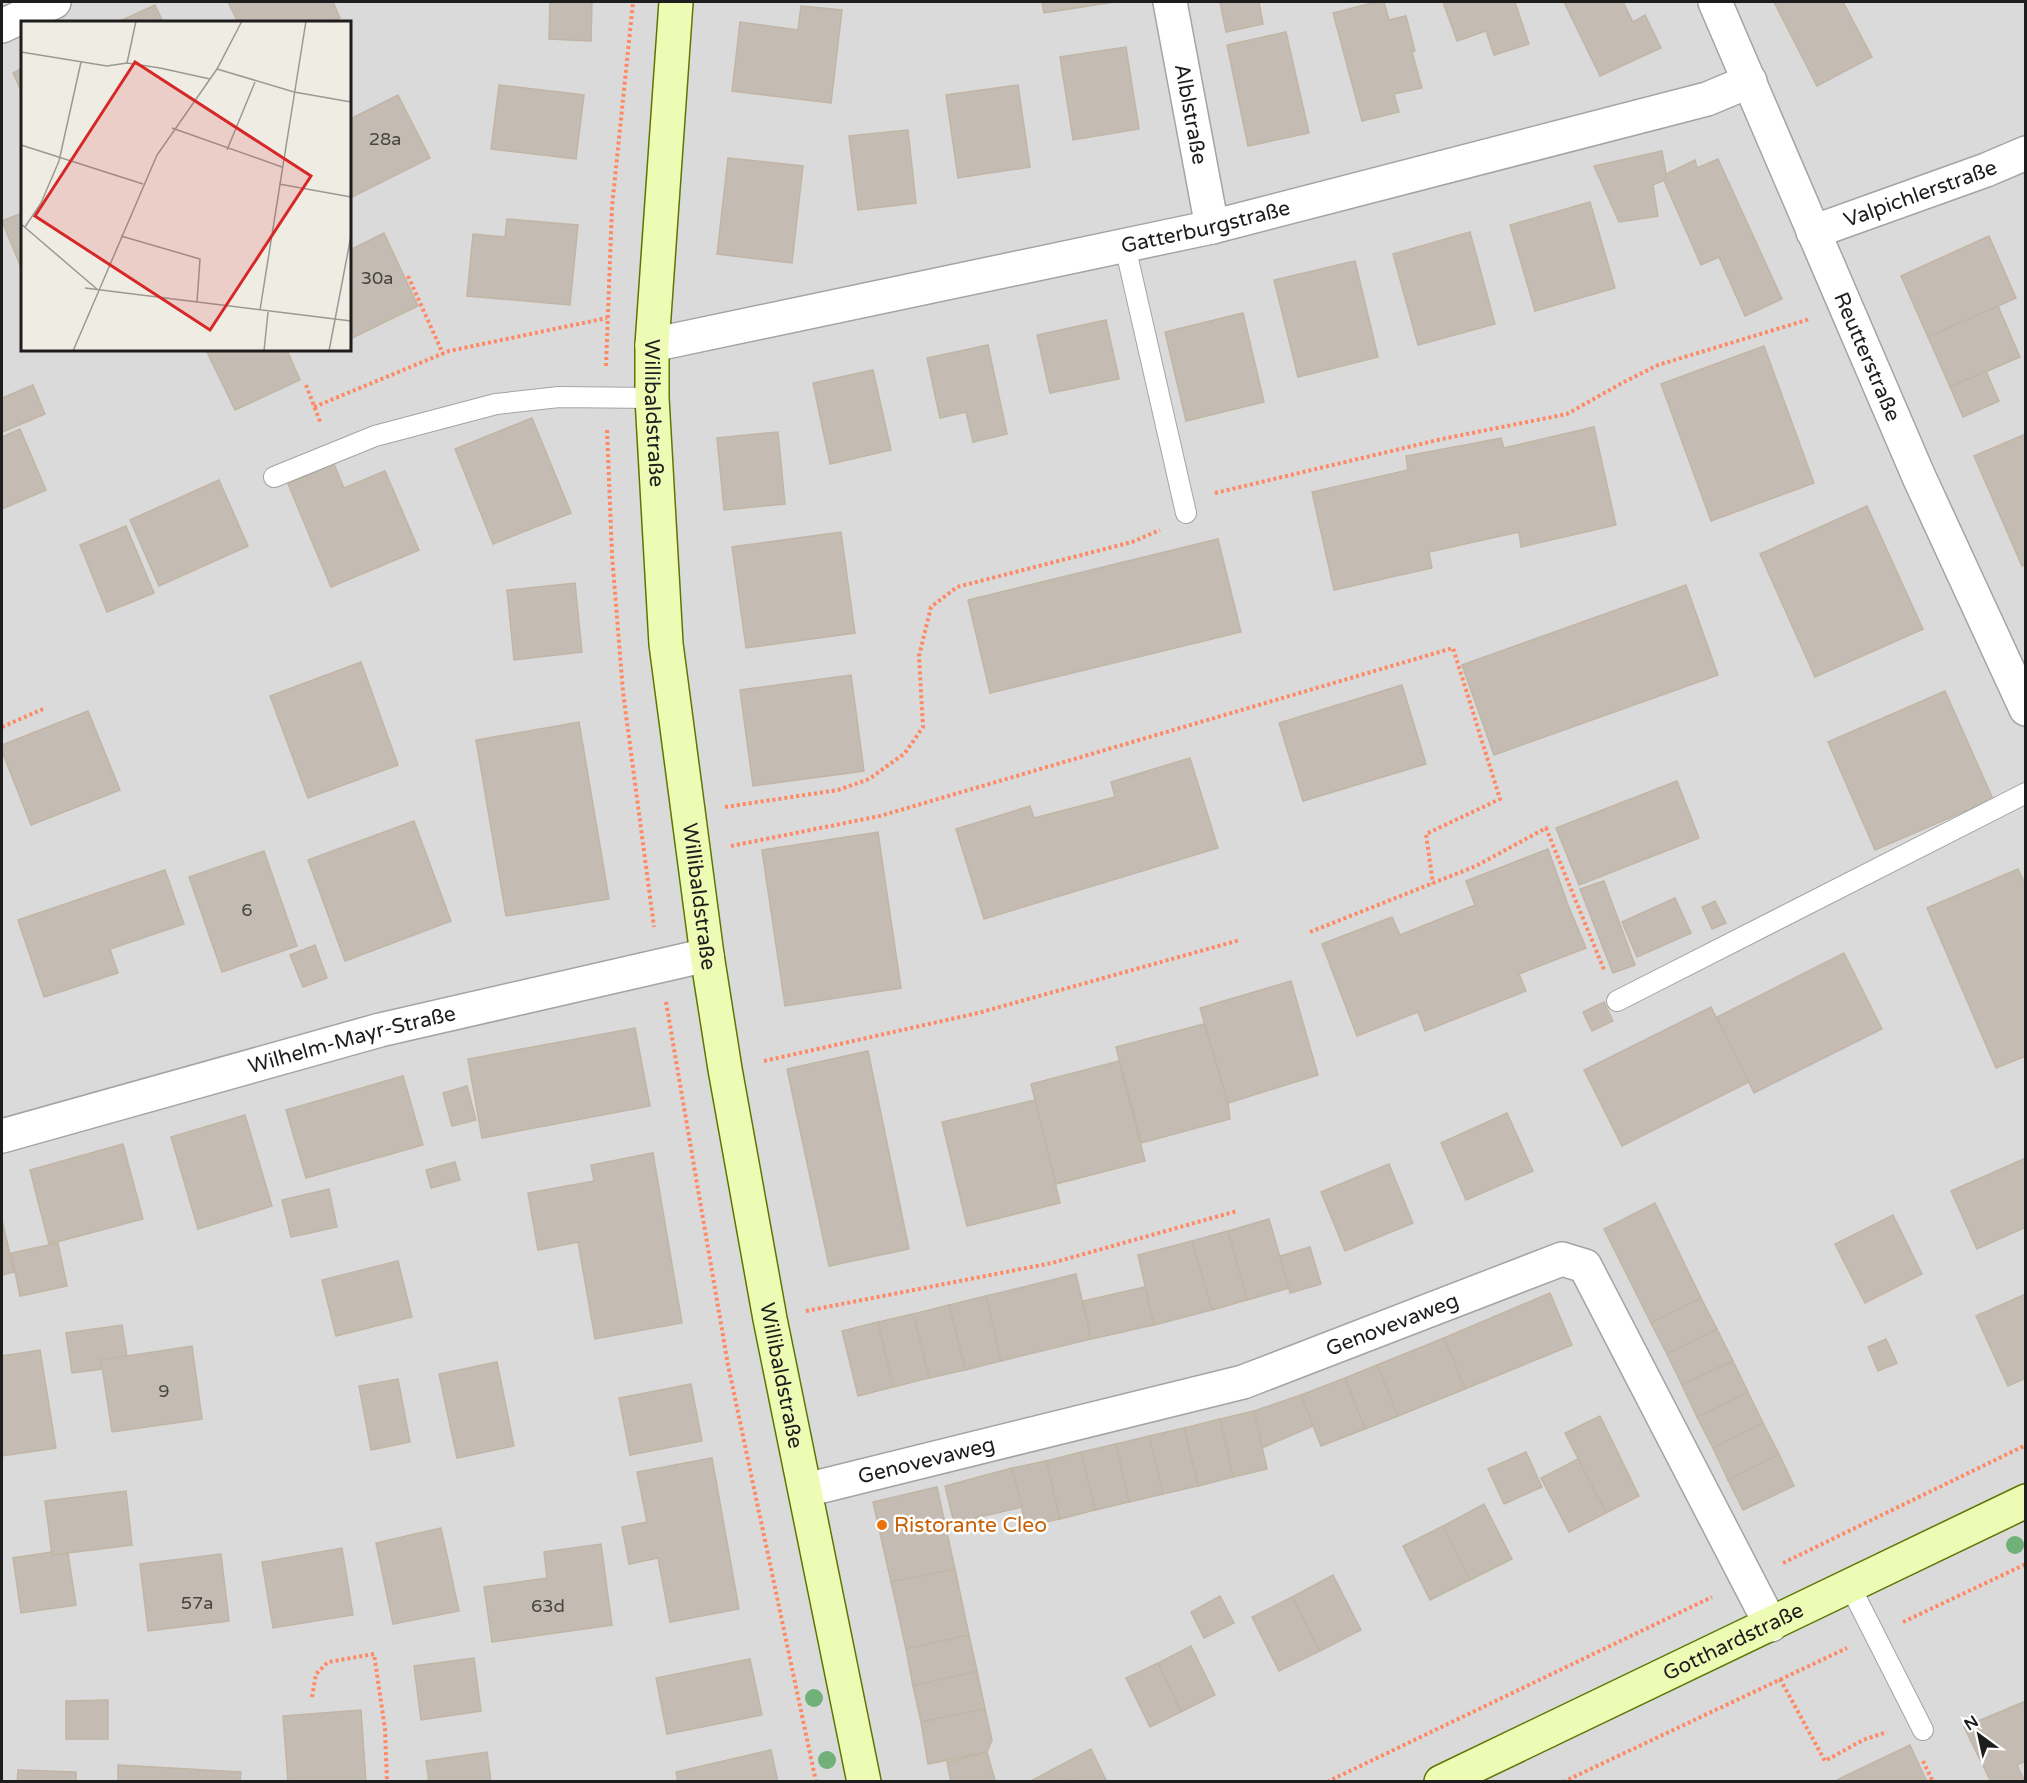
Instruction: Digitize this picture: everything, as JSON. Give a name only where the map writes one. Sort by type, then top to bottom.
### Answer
[{"type":"street","points":[[2,26],[54,2]]},
{"type":"street","name":"Willibaldstraße","points":[[676,2],[652,345],[652,398],[666,644],[724,1069],[770,1319],[864,1782]]},
{"type":"street","name":"Alblstraße","points":[[1170,2],[1212,227]]},
{"type":"street","name":"Reutterstraße","points":[[1714,2],[1919,477],[2025,708]]},
{"type":"street","name":"Gatterburgstraße","points":[[652,345],[1212,227],[1707,99],[1749,81]]},
{"type":"street","name":"Valpichlerstraße","points":[[1814,232],[1986,170],[2025,153]]},
{"type":"street","name":"Wilhelm-Mayr-Straße","points":[[2,1136],[380,1030],[707,954]]},
{"type":"street","name":"Genovevaweg","points":[[806,1490],[1243,1382],[1562,1259],[1585,1266],[1771,1625]]},
{"type":"street","name":"Gotthardstraße","points":[[1441,1782],[2025,1501]]},
{"type":"lane","points":[[1125,246],[1186,513]]},
{"type":"lane","points":[[274,477],[375,436],[496,404],[560,397],[652,398]]},
{"type":"lane","points":[[1617,1001],[2025,793]]},
{"type":"lane","points":[[1850,1586],[1923,1730]]},
{"type":"path","points":[[408,276],[443,354]]},
{"type":"path","points":[[314,407],[449,351],[607,318]]},
{"type":"path","points":[[724,807],[838,790],[869,779],[905,753],[923,727],[919,656],[931,607],[957,587],[1132,542],[1173,524],[1202,497],[1239,486],[1442,439],[1566,414],[1624,381],[1658,366],[1812,319]]},
{"type":"path","points":[[306,385],[332,454]]},
{"type":"path","points":[[729,847],[880,816],[1453,648],[1500,800],[1426,834],[1433,884]]},
{"type":"path","points":[[2,727],[43,709]]},
{"type":"path","points":[[1310,932],[1476,866],[1546,828],[1617,1001]]},
{"type":"path","points":[[724,1069],[978,1013],[1240,940]]},
{"type":"path","points":[[770,1319],[1052,1263],[1238,1211]]},
{"type":"path","points":[[1327,1782],[2025,1445]]},
{"type":"path","points":[[1563,1782],[2025,1564]]},
{"type":"path","points":[[312,1697],[315,1674],[328,1662],[374,1654],[385,1729],[387,1782]]},
{"type":"path","points":[[1780,1679],[1825,1761],[1863,1740],[1890,1731]]},
{"type":"path","points":[[1918,1753],[1933,1782]]},
{"type":"shaded area","points":[[2,2],[2025,2],[2025,1781],[2,1781]]},
{"type":"building","points":[[228,2],[333,2],[340,18],[332,21],[238,21]]},
{"type":"building","points":[[550,2],[592,2],[591,41],[549,39]]},
{"type":"building","points":[[1042,2],[1115,2],[1044,13]]},
{"type":"building","points":[[1220,2],[1259,2],[1263,24],[1226,32]]},
{"type":"building","points":[[1384,2],[1389,20],[1406,16],[1415,51],[1412,52],[1422,88],[1394,94],[1399,112],[1362,121],[1333,13]]},
{"type":"building","points":[[1443,2],[1515,2],[1529,44],[1494,55],[1486,31],[1457,41]]},
{"type":"building","points":[[1564,2],[1623,2],[1633,22],[1645,15],[1661,48],[1600,76]]},
{"type":"building","points":[[1774,2],[1843,2],[1872,57],[1817,86]]},
{"type":"building","points":[[155,5],[163,21],[120,21]]},
{"type":"building","points":[[801,6],[842,10],[831,103],[732,91],[740,22],[798,30]]},
{"type":"building","points":[[1286,32],[1309,133],[1248,146],[1227,45]]},
{"type":"building","points":[[1126,47],[1139,129],[1073,140],[1060,57]]},
{"type":"building","points":[[21,69],[21,91],[13,73]]},
{"type":"building","points":[[499,85],[584,95],[576,159],[491,149]]},
{"type":"building","points":[[1018,85],[1030,167],[958,178],[946,95]]},
{"type":"building","points":[[398,95],[430,158],[351,198],[351,118]]},
{"type":"building","points":[[908,130],[916,203],[858,210],[849,136]]},
{"type":"building","points":[[1662,151],[1667,179],[1653,185],[1658,216],[1619,222],[1594,166]]},
{"type":"building","points":[[728,158],[803,166],[792,263],[717,254]]},
{"type":"building","points":[[1718,159],[1782,299],[1745,316],[1719,257],[1701,265],[1665,183],[1666,174],[1695,160],[1697,168]]},
{"type":"building","points":[[1590,202],[1615,288],[1535,311],[1510,225]]},
{"type":"building","points":[[21,213],[21,268],[2,221]]},
{"type":"building","points":[[507,219],[578,225],[570,305],[467,296],[473,234],[505,237]]},
{"type":"building","points":[[1470,232],[1495,324],[1418,345],[1393,254]]},
{"type":"building","points":[[384,233],[418,306],[351,339],[351,250]]},
{"type":"building","points":[[1989,236],[2016,298],[1928,337],[1901,276]]},
{"type":"building","points":[[1355,261],[1378,357],[1298,377],[1274,280]]},
{"type":"building","points":[[1998,306],[2020,357],[1950,387],[1928,337]]},
{"type":"building","points":[[1243,313],[1264,402],[1186,421],[1165,332]]},
{"type":"building","points":[[1106,320],[1119,379],[1050,393],[1037,335]]},
{"type":"building","points":[[988,345],[1007,434],[973,442],[966,412],[940,418],[927,358]]},
{"type":"building","points":[[1764,346],[1814,483],[1711,521],[1661,384]]},
{"type":"building","points":[[206,351],[287,351],[300,380],[235,410]]},
{"type":"building","points":[[873,370],[891,450],[830,464],[813,383]]},
{"type":"building","points":[[1986,371],[1999,401],[1963,417],[1950,387]]},
{"type":"building","points":[[33,385],[45,414],[2,432],[2,398]]},
{"type":"building","points":[[532,418],[571,513],[493,544],[455,449]]},
{"type":"building","points":[[1594,427],[1616,525],[1521,547],[1519,532],[1429,552],[1432,568],[1334,590],[1312,492],[1408,470],[1406,456],[1501,438],[1504,448]]},
{"type":"building","points":[[20,429],[46,490],[2,509],[2,437]]},
{"type":"building","points":[[778,432],[785,504],[724,510],[717,438]]},
{"type":"building","points":[[2026,434],[2026,564],[2022,566],[1974,456]]},
{"type":"building","points":[[334,464],[344,488],[385,471],[419,550],[331,587],[288,484]]},
{"type":"building","points":[[219,480],[248,546],[159,586],[130,520]]},
{"type":"building","points":[[1867,506],[1923,629],[1815,677],[1760,554]]},
{"type":"building","points":[[126,526],[154,593],[107,612],[80,545]]},
{"type":"building","points":[[841,532],[855,633],[746,648],[732,547]]},
{"type":"building","points":[[1218,539],[1241,632],[990,693],[968,600]]},
{"type":"building","points":[[575,583],[582,652],[514,660],[507,590]]},
{"type":"building","points":[[1686,585],[1718,675],[1494,755],[1462,665]]},
{"type":"building","points":[[361,662],[398,765],[308,798],[270,696]]},
{"type":"building","points":[[851,675],[864,771],[753,786],[740,690]]},
{"type":"building","points":[[1402,685],[1426,764],[1303,801],[1279,723]]},
{"type":"building","points":[[1945,691],[1993,799],[1875,850],[1828,742]]},
{"type":"building","points":[[88,711],[120,790],[31,825],[2,751],[2,745]]},
{"type":"building","points":[[579,722],[609,899],[506,916],[476,740]]},
{"type":"building","points":[[1190,758],[1218,848],[984,919],[956,829],[1030,806],[1034,818],[1115,797],[1111,782]]},
{"type":"building","points":[[1677,781],[1699,838],[1579,885],[1556,828]]},
{"type":"building","points":[[414,821],[451,921],[345,961],[308,860]]},
{"type":"building","points":[[878,832],[901,988],[785,1006],[762,850]]},
{"type":"building","points":[[1548,849],[1586,948],[1519,974],[1526,991],[1425,1031],[1418,1012],[1357,1036],[1322,944],[1392,917],[1400,935],[1475,905],[1466,881]]},
{"type":"building","points":[[264,851],[297,946],[222,972],[189,877]]},
{"type":"building","points":[[2018,869],[2026,886],[2026,1056],[1996,1068],[1927,908]]},
{"type":"building","points":[[165,870],[184,924],[110,949],[118,973],[44,997],[18,920]]},
{"type":"building","points":[[1604,881],[1635,965],[1613,973],[1580,889]]},
{"type":"building","points":[[1675,898],[1691,933],[1637,957],[1622,922]]},
{"type":"building","points":[[1715,901],[1726,923],[1712,929],[1702,907]]},
{"type":"building","points":[[315,945],[327,978],[303,987],[290,955]]},
{"type":"building","points":[[1844,953],[1882,1029],[1754,1093],[1717,1017]]},
{"type":"building","points":[[1291,981],[1318,1075],[1228,1103],[1200,1008]]},
{"type":"building","points":[[1604,1002],[1613,1021],[1592,1031],[1583,1012]]},
{"type":"building","points":[[1711,1007],[1749,1082],[1622,1146],[1584,1070]]},
{"type":"building","points":[[1204,1024],[1228,1103],[1230,1119],[1141,1143],[1116,1047]]},
{"type":"building","points":[[635,1028],[650,1106],[482,1138],[468,1059]]},
{"type":"building","points":[[868,1051],[909,1249],[829,1266],[787,1069]]},
{"type":"building","points":[[1119,1061],[1145,1161],[1056,1184],[1031,1084]]},
{"type":"building","points":[[403,1076],[423,1145],[306,1178],[286,1110]]},
{"type":"building","points":[[467,1086],[476,1120],[452,1126],[443,1093]]},
{"type":"building","points":[[1035,1100],[1060,1203],[967,1226],[942,1122]]},
{"type":"building","points":[[1507,1113],[1533,1171],[1466,1200],[1441,1143]]},
{"type":"building","points":[[245,1115],[272,1206],[198,1229],[171,1137]]},
{"type":"building","points":[[123,1144],[143,1219],[49,1244],[30,1170]]},
{"type":"building","points":[[653,1153],[682,1323],[595,1339],[578,1242],[538,1250],[528,1193],[594,1181],[591,1165]]},
{"type":"building","points":[[2026,1158],[2026,1227],[1977,1249],[1951,1191]]},
{"type":"building","points":[[455,1162],[460,1180],[431,1188],[426,1170]]},
{"type":"building","points":[[1389,1164],[1413,1223],[1345,1251],[1321,1192]]},
{"type":"building","points":[[329,1189],[337,1227],[291,1237],[282,1200]]},
{"type":"building","points":[[1655,1203],[1701,1298],[1651,1323],[1604,1229]]},
{"type":"building","points":[[1893,1215],[1922,1274],[1865,1303],[1835,1244]]},
{"type":"building","points":[[1269,1219],[1289,1288],[1247,1300],[1228,1231]]},
{"type":"building","points":[[2,1220],[14,1272],[2,1275]]},
{"type":"building","points":[[1228,1231],[1247,1300],[1212,1310],[1192,1241]]},
{"type":"building","points":[[1192,1241],[1212,1310],[1154,1325],[1138,1255]]},
{"type":"building","points":[[58,1243],[67,1286],[20,1296],[11,1253]]},
{"type":"building","points":[[1310,1247],[1321,1284],[1290,1293],[1280,1256]]},
{"type":"building","points":[[398,1261],[412,1317],[336,1336],[322,1280]]},
{"type":"building","points":[[1076,1274],[1091,1339],[1001,1361],[986,1296]]},
{"type":"building","points":[[1145,1287],[1154,1325],[1091,1339],[1083,1301]]},
{"type":"building","points":[[1550,1293],[1572,1345],[1465,1389],[1444,1338]]},
{"type":"building","points":[[2026,1294],[2026,1378],[2008,1386],[1976,1316]]},
{"type":"building","points":[[986,1296],[1001,1361],[965,1370],[949,1305]]},
{"type":"building","points":[[1701,1298],[1717,1329],[1667,1354],[1651,1323]]},
{"type":"building","points":[[949,1305],[965,1370],[929,1378],[913,1314]]},
{"type":"building","points":[[913,1314],[929,1378],[893,1387],[878,1322]]},
{"type":"building","points":[[878,1322],[893,1387],[858,1396],[842,1331]]},
{"type":"building","points":[[122,1325],[127,1356],[101,1360],[103,1369],[72,1373],[66,1333]]},
{"type":"building","points":[[1717,1329],[1733,1361],[1682,1385],[1667,1354]]},
{"type":"building","points":[[1444,1338],[1465,1389],[1398,1416],[1377,1365]]},
{"type":"building","points":[[1886,1339],[1897,1363],[1878,1371],[1868,1347]]},
{"type":"building","points":[[192,1346],[202,1419],[112,1432],[101,1360]]},
{"type":"building","points":[[40,1350],[56,1448],[2,1456],[2,1356]]},
{"type":"building","points":[[1733,1361],[1748,1392],[1697,1417],[1682,1385]]},
{"type":"building","points":[[497,1362],[514,1446],[457,1458],[439,1374]]},
{"type":"building","points":[[1377,1365],[1398,1416],[1365,1429],[1345,1378]]},
{"type":"building","points":[[1345,1378],[1365,1429],[1321,1446],[1301,1395]]},
{"type":"building","points":[[398,1379],[410,1442],[371,1450],[359,1386]]},
{"type":"building","points":[[691,1384],[702,1441],[630,1455],[619,1398]]},
{"type":"building","points":[[1748,1392],[1763,1423],[1713,1448],[1697,1417]]},
{"type":"building","points":[[1301,1395],[1313,1426],[1262,1448],[1254,1411]]},
{"type":"building","points":[[1254,1411],[1267,1469],[1233,1477],[1220,1419]]},
{"type":"building","points":[[1600,1416],[1639,1496],[1606,1513],[1565,1433]]},
{"type":"building","points":[[1220,1419],[1233,1477],[1198,1486],[1184,1428]]},
{"type":"building","points":[[1763,1423],[1779,1454],[1728,1480],[1713,1448]]},
{"type":"building","points":[[1184,1428],[1198,1486],[1163,1494],[1149,1436]]},
{"type":"building","points":[[1149,1436],[1163,1494],[1129,1502],[1116,1444]]},
{"type":"building","points":[[1116,1444],[1129,1502],[1095,1510],[1081,1452]]},
{"type":"building","points":[[1081,1452],[1095,1510],[1060,1519],[1046,1461]]},
{"type":"building","points":[[1526,1452],[1542,1487],[1504,1504],[1488,1469]]},
{"type":"building","points":[[1779,1454],[1794,1486],[1743,1510],[1728,1480]]},
{"type":"building","points":[[712,1458],[739,1609],[670,1622],[658,1558],[629,1564],[622,1527],[647,1522],[637,1472]]},
{"type":"building","points":[[1578,1459],[1606,1513],[1569,1532],[1541,1478]]},
{"type":"building","points":[[1046,1461],[1060,1519],[1026,1526],[1012,1468]]},
{"type":"building","points":[[1012,1468],[1022,1507],[954,1523],[945,1486]]},
{"type":"building","points":[[937,1487],[955,1569],[891,1582],[873,1502]]},
{"type":"building","points":[[126,1491],[132,1545],[52,1555],[45,1501]]},
{"type":"building","points":[[1484,1504],[1512,1559],[1470,1580],[1443,1526]]},
{"type":"building","points":[[1443,1526],[1470,1580],[1430,1600],[1403,1546]]},
{"type":"building","points":[[441,1528],[459,1611],[393,1624],[376,1543]]},
{"type":"building","points":[[601,1544],[612,1625],[492,1642],[484,1587],[547,1578],[544,1552]]},
{"type":"building","points":[[342,1548],[353,1615],[273,1628],[262,1562]]},
{"type":"building","points":[[51,1552],[52,1555],[68,1553],[76,1605],[21,1613],[13,1558]]},
{"type":"building","points":[[221,1554],[229,1621],[148,1631],[140,1564]]},
{"type":"building","points":[[955,1569],[969,1635],[906,1649],[891,1582]]},
{"type":"building","points":[[1333,1575],[1361,1630],[1320,1651],[1292,1597]]},
{"type":"building","points":[[1220,1596],[1234,1623],[1204,1638],[1191,1612]]},
{"type":"building","points":[[1292,1597],[1320,1651],[1279,1671],[1252,1617]]},
{"type":"building","points":[[969,1635],[977,1671],[913,1686],[906,1649]]},
{"type":"building","points":[[1191,1646],[1215,1695],[1181,1712],[1158,1663]]},
{"type":"building","points":[[474,1658],[481,1711],[421,1720],[414,1666]]},
{"type":"building","points":[[750,1659],[762,1715],[667,1734],[656,1678]]},
{"type":"building","points":[[1158,1663],[1181,1712],[1150,1727],[1126,1678]]},
{"type":"building","points":[[977,1671],[985,1709],[921,1722],[913,1686]]},
{"type":"building","points":[[108,1700],[108,1739],[66,1739],[66,1701]]},
{"type":"building","points":[[2026,1701],[2026,1761],[2017,1765],[2025,1782],[1991,1782],[1964,1727]]},
{"type":"building","points":[[985,1709],[992,1740],[987,1752],[928,1764],[921,1722]]},
{"type":"building","points":[[361,1710],[366,1782],[288,1782],[283,1716]]},
{"type":"building","points":[[1910,1745],[1927,1782],[1834,1782],[1843,1777]]},
{"type":"building","points":[[1091,1749],[1107,1782],[1073,1782],[1073,1780],[1029,1782]]},
{"type":"building","points":[[771,1750],[778,1782],[678,1782],[676,1772]]},
{"type":"building","points":[[487,1752],[491,1782],[429,1782],[426,1761]]},
{"type":"building","points":[[987,1752],[995,1780],[991,1782],[951,1782],[947,1762]]},
{"type":"building","points":[[118,1765],[241,1772],[240,1782],[118,1782]]},
{"type":"building","points":[[18,1770],[76,1772],[76,1782],[17,1782]]},
{"type":"place","name":"Ristorante Cleo","points":[[882,1525]]}]
